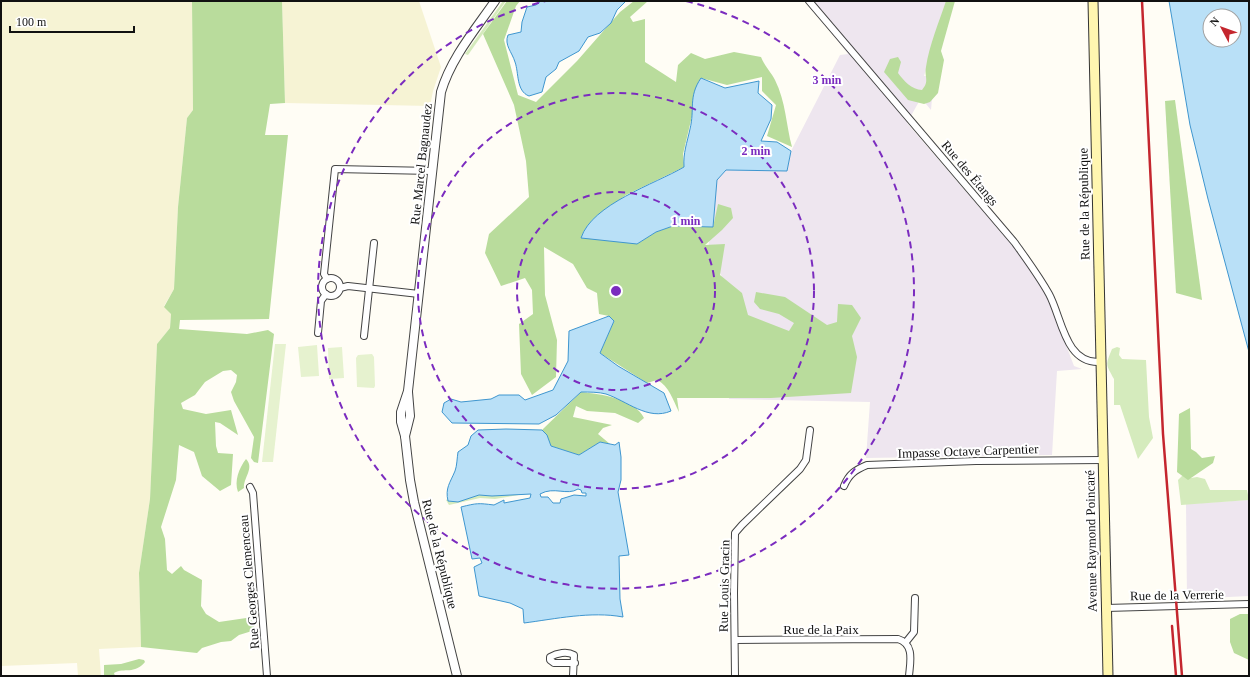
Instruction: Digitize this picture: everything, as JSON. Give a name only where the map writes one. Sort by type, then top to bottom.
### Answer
[{"type":"main road","name":"Rue de la République","points":[[1092,1],[1101,406]]},
{"type":"main road","name":"Avenue Raymond Poincaré","points":[[1101,406],[1108,676]]},
{"type":"street","name":"Rue Marcel Bagnaudez","points":[[413,345],[441,92],[445,79],[456,57],[495,1]]},
{"type":"street","name":"Rue des Étangs","points":[[809,1],[1015,243],[1033,268],[1049,295],[1066,340],[1076,353],[1089,362],[1100,362]]},
{"type":"street","points":[[327,279],[324,274],[335,169],[432,171]]},
{"type":"street","points":[[364,336],[374,243]]},
{"type":"street","points":[[327,279],[335,279],[339,283],[340,288]]},
{"type":"street","points":[[326,294],[323,286],[327,279]]},
{"type":"street","points":[[326,294],[334,295],[340,288],[348,286],[419,294]]},
{"type":"street","points":[[318,333],[321,300],[326,294]]},
{"type":"street","name":"Rue de la République","points":[[413,345],[408,391],[401,412],[401,422],[405,436],[410,480],[417,516],[457,676]]},
{"type":"street","name":"Rue Louis Gracin","points":[[735,676],[736,533],[742,525],[800,469],[806,460],[810,430]]},
{"type":"street","name":"Impasse Octave Carpentier","points":[[844,486],[848,477],[854,471],[867,465],[976,461],[1102,460]]},
{"type":"street","name":"Rue Georges Clemenceau","points":[[250,487],[253,493],[267,676]]},
{"type":"street","points":[[909,676],[910,650],[906,642],[914,632],[915,598]]},
{"type":"street","name":"Rue de la Verrerie","points":[[1106,608],[1249,604]]},
{"type":"street","name":"Rue de la Paix","points":[[735,640],[898,639],[906,642]]},
{"type":"street","points":[[573,676],[575,663]]},
{"type":"shaded area","points":[[1,1],[192,1],[193,110],[187,118],[178,207],[174,289],[164,306],[171,314],[170,328],[157,344],[150,499],[139,573],[141,647],[99,649],[101,676],[78,676],[77,663],[1,666]]},
{"type":"shaded area","points":[[282,1],[419,1],[441,67],[430,106],[285,103]]},
{"type":"shaded area","points":[[806,1],[948,1],[924,76],[934,76],[931,110],[921,98],[907,123],[1017,251],[1034,273],[1050,303],[1074,366],[1082,369],[1057,371],[1052,455],[866,458],[870,402],[729,399],[731,295],[708,249],[719,169],[787,171],[791,151],[840,55],[848,54]]},
{"type":"shaded area","points":[[1249,500],[1249,596],[1187,599],[1186,504]]},
{"type":"green space","points":[[192,1],[282,1],[285,103],[270,104],[265,135],[288,135],[269,319],[180,320],[179,329],[247,334],[268,330],[274,334],[258,463],[254,462],[251,458],[254,437],[234,401],[231,392],[236,382],[237,375],[231,370],[223,371],[205,382],[195,395],[181,403],[183,409],[206,414],[231,410],[238,435],[220,423],[215,422],[216,446],[218,453],[233,454],[231,485],[220,491],[202,476],[194,452],[179,445],[176,480],[161,527],[165,539],[167,570],[172,574],[181,566],[184,570],[202,580],[201,606],[206,614],[219,622],[253,617],[256,622],[252,631],[239,635],[231,641],[221,642],[202,648],[197,653],[141,647],[139,573],[150,499],[157,344],[170,328],[171,314],[164,307],[174,289],[178,207],[187,118],[193,110]]},
{"type":"green space","points":[[503,1],[506,1],[468,55],[465,54]]},
{"type":"green space","points":[[507,1],[520,1],[516,6],[504,40],[518,95],[536,102],[577,61],[620,12],[634,1],[648,1],[630,17],[633,22],[645,19],[645,62],[676,82],[678,65],[691,53],[705,59],[734,52],[761,57],[779,88],[784,105],[792,147],[767,136],[776,105],[762,91],[762,77],[727,85],[701,78],[683,154],[684,167],[626,195],[592,220],[637,244],[656,232],[673,226],[713,227],[718,204],[731,208],[733,218],[705,245],[725,244],[720,275],[742,293],[748,315],[789,331],[794,323],[779,314],[760,309],[754,302],[756,292],[785,297],[827,325],[837,322],[838,304],[852,305],[861,318],[852,336],[857,357],[851,393],[771,398],[677,398],[679,412],[665,386],[657,380],[647,383],[600,353],[614,321],[609,316],[599,314],[597,293],[587,288],[573,264],[544,247],[545,295],[557,340],[556,377],[532,395],[521,374],[519,324],[533,314],[532,290],[525,278],[501,286],[485,253],[489,234],[529,197],[526,161],[514,105],[483,34]]},
{"type":"green space","points":[[946,1],[955,1],[941,51],[944,60],[938,93],[930,102],[924,104],[908,100],[884,72],[890,59],[898,57],[901,62],[898,73],[911,86],[918,90],[922,90],[926,84],[927,59],[929,51]]},
{"type":"green space","points":[[1175,100],[1202,300],[1176,293],[1165,101]]},
{"type":"green space","points":[[275,344],[286,344],[273,462],[262,462]]},
{"type":"green space","points":[[317,345],[319,376],[301,377],[298,347]]},
{"type":"green space","points":[[342,347],[344,378],[329,379],[328,348]]},
{"type":"green space","points":[[1117,347],[1120,348],[1119,355],[1122,359],[1146,360],[1149,417],[1153,438],[1138,459],[1120,405],[1114,405],[1114,379],[1107,362],[1112,349]]},
{"type":"green space","points":[[372,354],[374,357],[375,386],[374,388],[357,387],[356,358],[358,355]]},
{"type":"green space","points":[[581,392],[607,396],[625,402],[633,406],[644,418],[638,423],[615,413],[587,411],[576,406],[573,417],[612,425],[603,428],[598,434],[610,444],[600,442],[579,455],[551,446],[547,436],[542,430]]},
{"type":"green space","points":[[1190,408],[1191,449],[1202,458],[1215,456],[1213,463],[1188,480],[1177,472],[1179,414]]},
{"type":"green space","points":[[246,459],[249,469],[244,488],[238,492],[238,475],[241,466]]},
{"type":"green space","points":[[1186,475],[1191,478],[1197,477],[1205,479],[1210,490],[1247,490],[1249,500],[1181,505],[1178,480],[1182,476]]},
{"type":"green space","points":[[480,493],[531,493],[495,499],[480,498],[449,505],[446,500]]},
{"type":"green space","points":[[1240,614],[1249,614],[1249,660],[1234,653],[1230,642],[1230,619]]},
{"type":"green space","points":[[139,659],[144,660],[145,662],[133,670],[118,671],[114,673],[115,676],[104,676],[104,665],[121,664]]},
{"type":"water","points":[[541,1],[626,1],[617,10],[611,23],[600,33],[588,37],[579,51],[559,62],[556,69],[546,77],[542,92],[529,96],[525,94],[520,86],[514,58],[507,39],[508,35],[521,32],[522,22],[527,7],[536,5]]},
{"type":"water","points":[[1169,1],[1249,1],[1249,352],[1190,125]]},
{"type":"water","points":[[701,78],[725,88],[759,81],[758,93],[772,105],[771,119],[761,141],[777,142],[791,151],[787,171],[726,170],[717,180],[713,227],[673,226],[656,232],[637,244],[581,238],[587,226],[611,205],[684,167],[694,91]]},
{"type":"water","points":[[609,316],[614,321],[600,353],[618,366],[664,393],[671,411],[654,414],[638,409],[606,394],[597,392],[581,392],[556,415],[539,424],[452,423],[442,412],[444,403],[451,399],[461,402],[491,399],[499,395],[519,395],[525,400],[553,390],[568,361],[569,331]]},
{"type":"water","points":[[478,430],[542,430],[547,435],[551,446],[579,455],[600,442],[615,445],[619,442],[621,457],[621,480],[618,492],[629,555],[619,556],[620,599],[623,617],[611,615],[586,615],[524,623],[523,609],[510,603],[479,596],[474,567],[482,563],[480,558],[472,559],[461,507],[478,504],[494,505],[504,500],[504,503],[530,498],[531,494],[492,496],[479,495],[458,502],[448,501],[448,489],[456,469],[458,452],[468,445],[471,436]],"holes":[[[578,489],[581,490],[582,493],[586,493],[586,496],[574,495],[561,499],[560,503],[553,503],[548,497],[541,497],[540,494],[550,491],[569,492]]]},
{"type":"railway","points":[[1142,1],[1163,434],[1182,676]]},
{"type":"railway","points":[[1172,626],[1176,676]]}]
